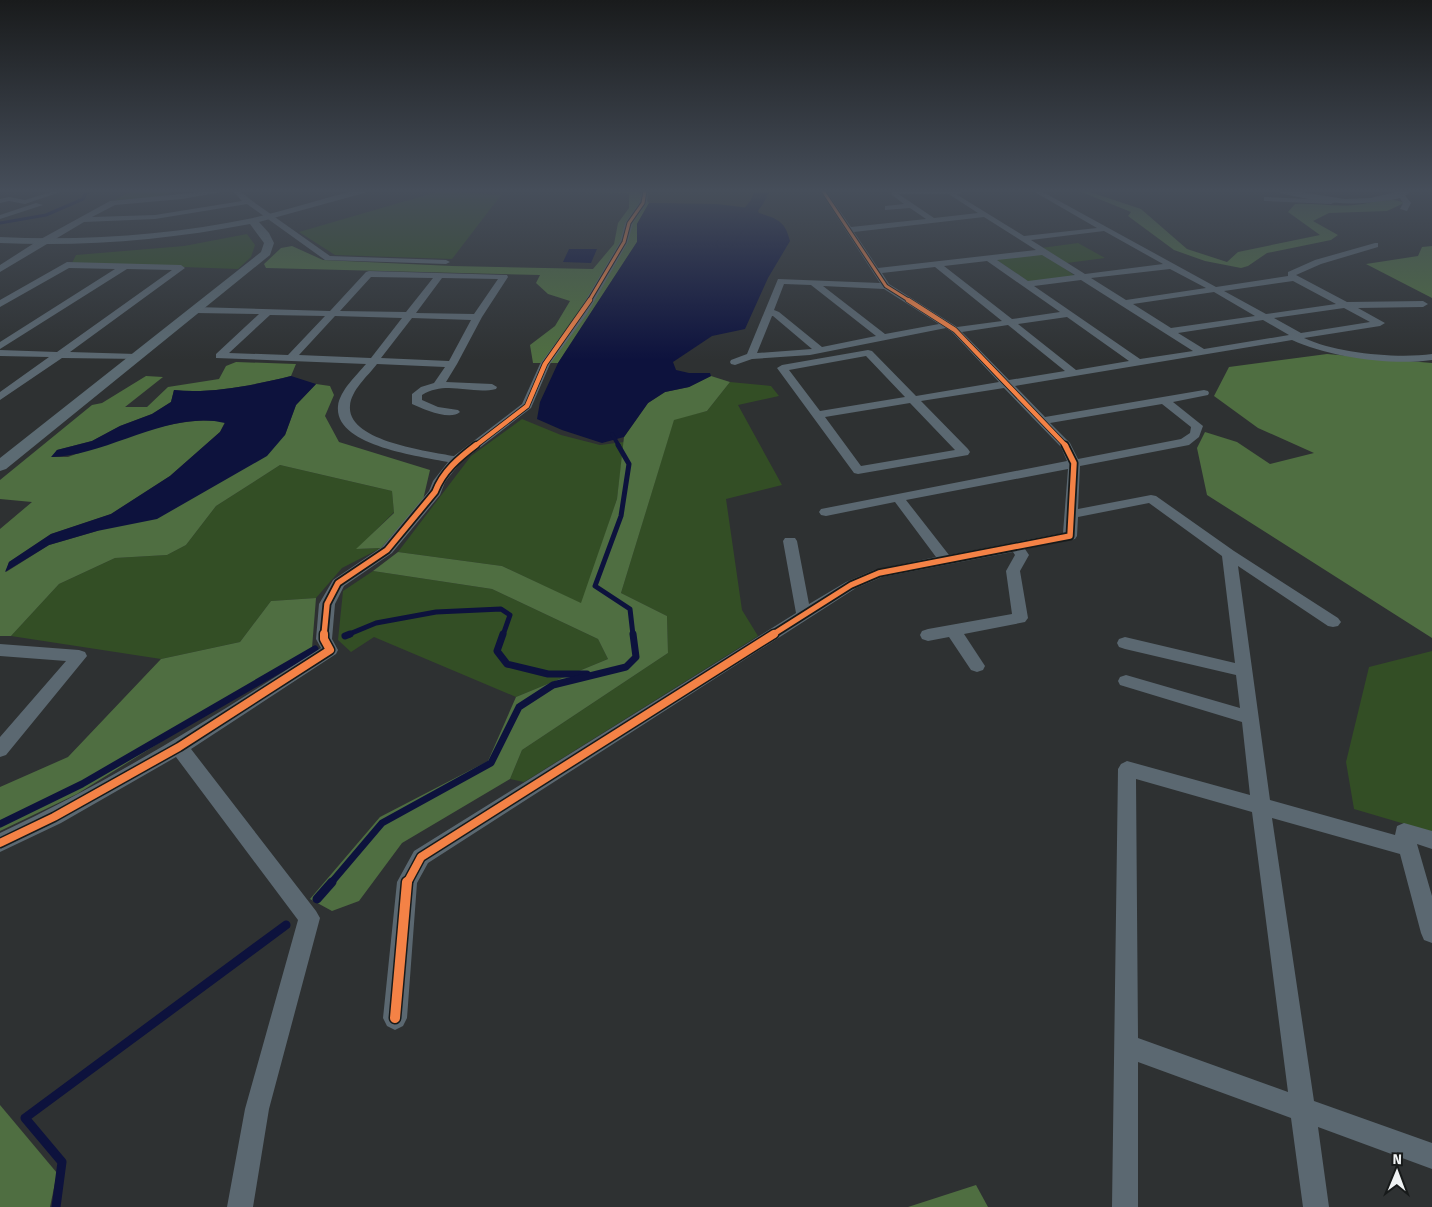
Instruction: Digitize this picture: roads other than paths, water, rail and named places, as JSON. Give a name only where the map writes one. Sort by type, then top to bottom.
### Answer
[{"type":"street","points":[[0,268],[33,247]]},
{"type":"street","points":[[2,463],[196,310],[266,253],[268,247]]},
{"type":"street","points":[[313,247],[328,258],[446,262]]},
{"type":"street","points":[[0,843],[54,816],[179,747],[330,650],[324,639],[328,604],[338,583],[387,550],[435,492],[439,481],[456,460],[527,406],[545,364],[582,314],[621,247]]},
{"type":"street","points":[[395,1018],[408,882],[421,857],[850,585],[878,572],[1070,536],[1074,463],[1066,446],[951,328],[886,286],[860,247]]},
{"type":"street","points":[[1036,247],[1202,352]]},
{"type":"street","points":[[1137,247],[1264,317],[1309,346],[1326,350],[1419,359],[1432,357]]},
{"type":"street","points":[[1294,278],[1291,274],[1318,262],[1364,247]]},
{"type":"street","points":[[875,271],[1043,252]]},
{"type":"street","points":[[989,258],[1137,362]]},
{"type":"street","points":[[937,264],[1072,372]]},
{"type":"street","points":[[0,304],[67,265],[181,268],[0,397]]},
{"type":"street","points":[[1026,284],[1170,266]]},
{"type":"street","points":[[0,346],[124,267]]},
{"type":"street","points":[[292,358],[331,313],[369,274],[504,277],[477,317],[452,364],[438,385]]},
{"type":"street","points":[[439,276],[349,393],[344,408],[345,419],[357,433],[383,444],[456,460]]},
{"type":"street","points":[[818,415],[1380,323],[1294,278],[1124,303]]},
{"type":"street","points":[[751,356],[782,281],[886,286]]},
{"type":"street","points":[[813,282],[884,338]]},
{"type":"street","points":[[1170,332],[1345,305],[1423,304]]},
{"type":"street","points":[[196,310],[477,317]]},
{"type":"street","points":[[768,311],[776,314],[820,350]]},
{"type":"street","points":[[267,312],[220,356],[452,364]]},
{"type":"street","points":[[734,362],[751,356],[820,350],[951,328],[1068,314]]},
{"type":"street","points":[[0,353],[136,358]]},
{"type":"street","points":[[868,353],[912,399],[964,452],[858,470],[782,368],[868,353]]},
{"type":"street","points":[[454,412],[436,410],[416,402],[416,394],[424,388],[438,385],[492,387]]},
{"type":"street","points":[[1042,421],[1204,393]]},
{"type":"street","points":[[826,512],[1185,442],[1196,434],[1198,426],[1164,400]]},
{"type":"street","points":[[898,498],[946,560]]},
{"type":"street","points":[[1071,514],[1151,499],[1229,554],[1333,622]]},
{"type":"street","points":[[790,542],[804,615]]},
{"type":"street","points":[[928,634],[1020,618],[1013,571],[1022,555],[1016,546]]},
{"type":"street","points":[[1229,554],[1261,806],[1316,1207]]},
{"type":"street","points":[[953,630],[977,666]]},
{"type":"street","points":[[1125,643],[1244,671]]},
{"type":"street","points":[[0,650],[79,656],[0,750]]},
{"type":"street","points":[[1126,681],[1250,718]]},
{"type":"street","points":[[179,747],[309,918],[257,1109],[240,1207]]},
{"type":"street","points":[[1125,1207],[1127,769],[1408,847]]},
{"type":"street","points":[[1432,840],[1404,832],[1432,933]]},
{"type":"street","points":[[1126,1046],[1432,1156]]},
{"type":"waterway","points":[[612,434],[619,446]]},
{"type":"waterway","points":[[618,445],[629,464],[621,516],[595,586],[630,609],[633,635]]},
{"type":"waterway","points":[[347,635],[376,623],[436,612],[501,609],[510,615],[503,635]]},
{"type":"waterway","points":[[345,636],[350,634]]},
{"type":"waterway","points":[[503,634],[497,651],[507,664],[548,674],[587,674]]},
{"type":"waterway","points":[[331,883],[382,823],[491,763],[519,707],[553,685],[626,667],[636,657],[633,634]]},
{"type":"waterway","points":[[0,824],[82,784],[315,649]]},
{"type":"waterway","points":[[317,899],[332,882]]},
{"type":"waterway","points":[[56,1207],[62,1162],[25,1118],[286,925]]}]
